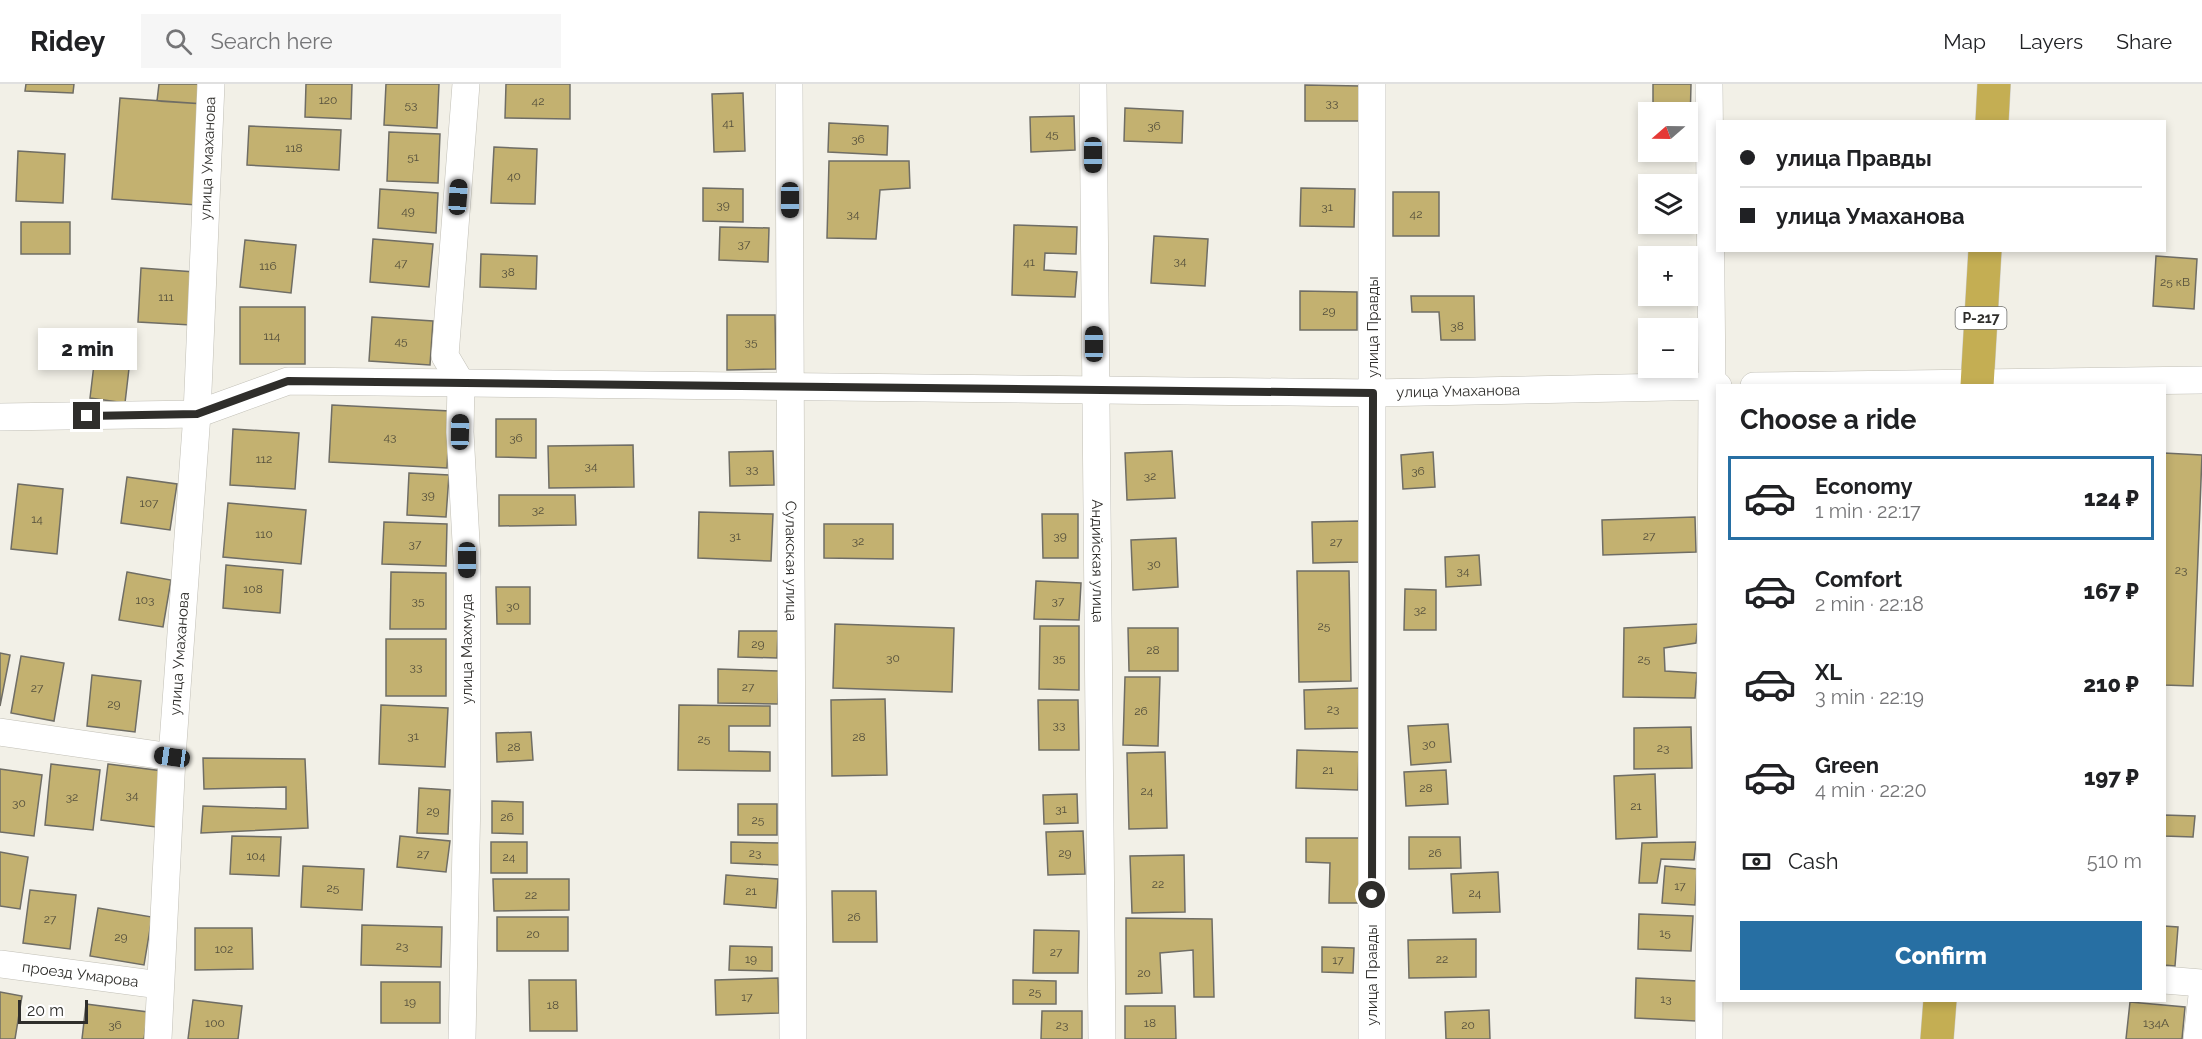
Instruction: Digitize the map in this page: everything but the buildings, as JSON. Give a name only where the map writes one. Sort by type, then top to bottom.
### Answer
[{"type":"highway","points":[[1992,120],[1994,84]]},
{"type":"highway","name":"Р-217","points":[[1977,384],[1985,252]]},
{"type":"highway","points":[[1937,1039],[1940,1002]]},
{"type":"street","name":"улица Умаханова","points":[[158,1039],[172,757],[197,414],[211,84]]},
{"type":"street","points":[[461,383],[446,356],[466,84]]},
{"type":"street","name":"Сулакская улица","points":[[789,84],[793,1039]]},
{"type":"street","name":"Андийская улица","points":[[1093,84],[1102,1039]]},
{"type":"street","name":"улица Правды","points":[[1372,84],[1372,1039]]},
{"type":"street","points":[[1709,84],[1714,386],[1709,1039]]},
{"type":"street","points":[[1977,384],[2202,380]]},
{"type":"street","name":"улица Умаханова","points":[[0,417],[197,414],[288,381],[1373,393],[1714,386]]},
{"type":"street","name":"улица Махмуда","points":[[461,383],[460,432],[467,560],[467,796],[462,1039]]},
{"type":"street","points":[[0,732],[172,757]]},
{"type":"street","name":"проезд Умарова","points":[[0,964],[160,985]]},
{"type":"street","points":[[2166,980],[2202,983]]},
{"type":"street","points":[[2197,1039],[2202,996]]},
{"type":"route","points":[[87,416],[197,414],[288,381],[1373,393],[1372,895]]}]
